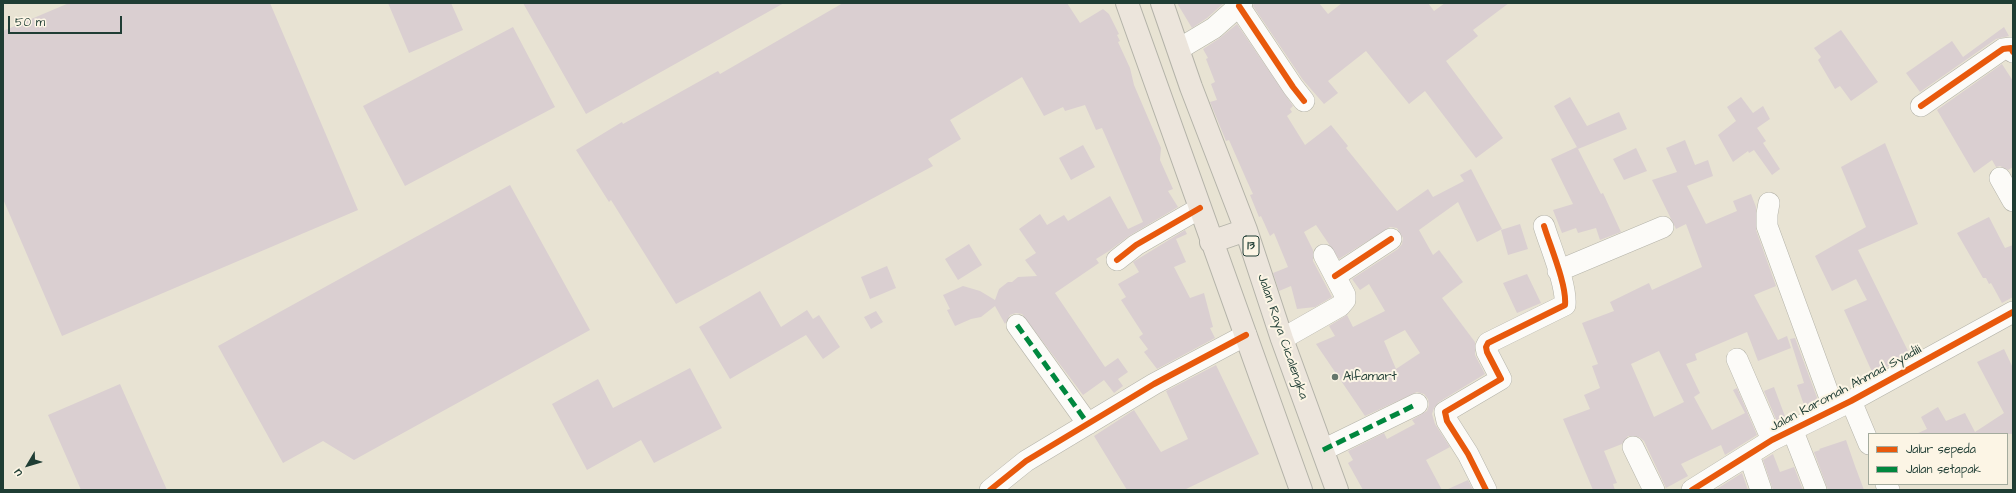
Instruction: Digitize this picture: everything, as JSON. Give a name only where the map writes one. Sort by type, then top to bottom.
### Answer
[{"type":"highway","points":[[1127,3],[1211,242],[1302,490]]},
{"type":"highway","name":"Jalan Raya Cicalengka","points":[[1162,3],[1191,87],[1246,230],[1282,339],[1337,490]]},
{"type":"highway","points":[[1211,242],[1246,230]]},
{"type":"street","points":[[1179,49],[1214,28],[1241,5],[1293,87],[1304,101]]},
{"type":"street","points":[[1921,106],[2003,49],[2011,48],[2013,52]]},
{"type":"street","points":[[2000,178],[2013,201]]},
{"type":"street","points":[[1769,203],[1767,226],[1842,405],[1868,443]]},
{"type":"street","points":[[1117,260],[1136,246],[1200,208]]},
{"type":"street","points":[[1486,490],[1468,454],[1447,421],[1445,412],[1501,379],[1487,352],[1486,347],[1488,344],[1565,305],[1565,299],[1558,271],[1544,226]]},
{"type":"street","points":[[1558,271],[1663,227]]},
{"type":"street","points":[[1335,276],[1391,239]]},
{"type":"street","points":[[1282,339],[1340,306],[1346,300],[1345,295],[1324,255]]},
{"type":"street","name":"Jalan Karomah Ahmad Syadili","points":[[1692,490],[1772,440],[1842,405],[2013,312]]},
{"type":"street","points":[[1017,325],[1088,424]]},
{"type":"street","points":[[990,490],[1014,482],[1026,461],[1154,384],[1246,335]]},
{"type":"street","points":[[1737,359],[1772,440]]},
{"type":"street","points":[[1323,450],[1417,404]]},
{"type":"street","points":[[1792,429],[1816,490]]},
{"type":"street","points":[[1633,446],[1654,490]]},
{"type":"street","points":[[1749,455],[1761,490]]},
{"type":"building","points":[[69,3],[270,3],[358,210],[62,336],[3,199],[3,31]]},
{"type":"building","points":[[388,3],[451,3],[463,30],[409,53]]},
{"type":"building","points":[[523,3],[784,3],[586,114]]},
{"type":"building","points":[[843,3],[1067,3],[1080,23],[1103,9],[1109,14],[1119,34],[1117,35],[1120,41],[1118,42],[1130,68],[1134,85],[1161,148],[1160,160],[1173,189],[1168,191],[1178,207],[1129,236],[1096,259],[1099,263],[1055,293],[1105,367],[1118,358],[1128,372],[1118,379],[1123,386],[1114,393],[1104,380],[1083,395],[1022,314],[1016,313],[1010,315],[1005,324],[995,306],[981,317],[971,319],[955,326],[947,310],[950,309],[943,295],[963,286],[980,291],[995,300],[999,289],[1008,282],[1012,282],[1018,277],[1037,276],[1025,260],[1036,253],[1019,229],[1040,214],[1047,225],[1064,215],[1068,221],[1110,196],[1128,229],[1143,222],[1102,128],[1096,130],[1085,105],[1065,111],[1063,107],[1044,116],[1022,77],[950,120],[961,139],[928,159],[933,166],[676,304],[611,200],[609,202],[576,150],[622,122],[623,124],[718,71],[720,74]]},
{"type":"building","points":[[1177,3],[1224,3],[1207,18],[1192,28]]},
{"type":"building","points":[[1254,3],[1319,3],[1328,14],[1342,3],[1428,3],[1434,11],[1445,3],[1509,3],[1473,30],[1478,36],[1446,61],[1503,138],[1476,158],[1425,91],[1409,104],[1366,51],[1328,81],[1338,93],[1324,104],[1303,80],[1253,6]]},
{"type":"building","points":[[1237,24],[1293,106],[1290,109],[1292,112],[1287,116],[1305,145],[1331,125],[1348,146],[1346,148],[1397,211],[1428,189],[1433,197],[1464,181],[1460,175],[1471,169],[1502,229],[1477,242],[1458,202],[1419,230],[1433,255],[1439,250],[1463,282],[1442,298],[1475,342],[1475,355],[1485,374],[1439,402],[1434,408],[1432,414],[1435,424],[1450,447],[1426,460],[1442,490],[1363,490],[1348,463],[1353,460],[1348,451],[1384,433],[1387,439],[1415,424],[1412,420],[1427,411],[1429,405],[1428,399],[1424,394],[1417,392],[1365,416],[1316,344],[1335,336],[1329,326],[1347,315],[1353,327],[1385,311],[1369,284],[1360,290],[1352,279],[1398,249],[1402,244],[1403,238],[1397,228],[1390,227],[1339,259],[1316,225],[1304,232],[1313,250],[1313,261],[1332,297],[1315,307],[1297,309],[1291,286],[1279,291],[1273,273],[1288,267],[1274,233],[1270,236],[1261,216],[1259,217],[1250,195],[1253,194],[1229,140],[1226,141],[1210,102],[1217,100],[1211,84],[1215,82],[1206,59],[1208,58],[1203,49],[1220,38]],"holes":[[[1405,330],[1420,353],[1396,369],[1384,341]]]},
{"type":"building","points":[[513,27],[555,107],[405,186],[363,106]]},
{"type":"building","points":[[2004,27],[2009,36],[1996,39],[1920,92],[1906,73],[1952,41],[1963,57]]},
{"type":"building","points":[[1841,30],[1878,82],[1851,101],[1840,86],[1835,89],[1818,60],[1821,57],[1814,48]]},
{"type":"building","points":[[2002,64],[2013,81],[2013,167],[2008,170],[2000,166],[1996,167],[1992,160],[1974,173],[1937,110]]},
{"type":"building","points":[[1570,97],[1587,126],[1619,112],[1627,129],[1578,149],[1554,106]]},
{"type":"building","points":[[1741,97],[1753,113],[1763,106],[1770,119],[1757,128],[1766,141],[1763,143],[1780,169],[1772,175],[1754,150],[1749,153],[1748,151],[1733,162],[1718,135],[1736,121],[1727,107]]},
{"type":"building","points":[[1685,140],[1695,165],[1708,160],[1713,176],[1687,186],[1706,224],[1737,211],[1733,201],[1751,194],[1756,207],[1756,230],[1776,286],[1754,295],[1778,340],[1787,336],[1791,348],[1758,361],[1747,332],[1695,354],[1697,360],[1686,364],[1700,393],[1694,397],[1712,430],[1745,413],[1733,390],[1737,388],[1757,435],[1725,455],[1721,445],[1681,464],[1688,476],[1666,488],[1644,441],[1639,437],[1628,436],[1622,444],[1604,451],[1617,483],[1613,484],[1615,490],[1593,490],[1563,419],[1590,409],[1584,395],[1600,388],[1592,366],[1598,364],[1582,323],[1614,311],[1610,302],[1649,283],[1652,290],[1702,267],[1686,224],[1676,229],[1652,180],[1677,172],[1666,148]],"holes":[[[1659,351],[1684,402],[1654,417],[1631,364]]]},
{"type":"building","points":[[1885,143],[1918,224],[1858,250],[1910,355],[1873,374],[1844,310],[1867,300],[1856,279],[1832,291],[1815,256],[1866,227],[1841,167]]},
{"type":"building","points":[[1083,145],[1095,167],[1071,180],[1059,158]]},
{"type":"building","points":[[1577,147],[1601,194],[1603,193],[1621,232],[1600,240],[1596,228],[1578,233],[1576,228],[1562,233],[1553,210],[1573,204],[1551,159]]},
{"type":"building","points":[[1636,148],[1647,171],[1624,180],[1613,159]]},
{"type":"building","points":[[510,185],[590,330],[354,460],[323,441],[283,463],[218,346]]},
{"type":"building","points":[[1989,217],[2005,248],[2013,245],[2013,297],[2002,303],[1991,283],[1989,284],[1986,278],[1983,278],[1957,233]]},
{"type":"building","points":[[1520,224],[1528,249],[1508,255],[1501,230]]},
{"type":"building","points":[[1185,230],[1187,234],[1176,239],[1186,262],[1174,267],[1190,298],[1204,293],[1213,327],[1210,328],[1215,338],[1157,369],[1144,352],[1148,349],[1139,337],[1143,334],[1121,300],[1126,297],[1118,284],[1139,272],[1133,262]]},
{"type":"building","points":[[969,244],[982,265],[958,280],[945,259]]},
{"type":"building","points":[[887,266],[896,288],[870,299],[861,277]]},
{"type":"building","points":[[1527,274],[1541,303],[1517,313],[1503,283]]},
{"type":"building","points":[[760,291],[781,327],[807,310],[813,319],[819,315],[840,347],[823,359],[806,335],[730,379],[699,327]]},
{"type":"building","points":[[876,311],[883,322],[871,329],[864,317]]},
{"type":"building","points":[[1795,338],[1819,403],[1805,408],[1797,385],[1804,383],[1790,339]]},
{"type":"building","points":[[2004,349],[2013,368],[2013,434],[1918,433],[1927,429],[1921,417],[1938,407],[1946,421],[1965,413],[1975,432],[2004,413],[1977,362]]},
{"type":"building","points":[[1216,365],[1259,454],[1184,490],[1127,490],[1094,436],[1134,410],[1161,452],[1188,439],[1166,391]]},
{"type":"building","points":[[690,368],[722,428],[654,463],[641,440],[587,470],[552,404],[598,379],[613,408]]},
{"type":"building","points":[[120,384],[167,490],[81,490],[48,415]]},
{"type":"building","points":[[1774,387],[1786,419],[1778,424],[1764,391]]},
{"type":"building","points":[[1846,440],[1864,490],[1828,490],[1814,452]]},
{"type":"building","points":[[1773,454],[1780,472],[1794,467],[1803,490],[1773,490],[1763,460]]},
{"type":"building","points":[[1742,473],[1748,490],[1715,490]]},
{"type":"building","points":[[1468,480],[1473,490],[1446,490]]},
{"type":"marked path","points":[[1017,325],[1088,424]]},
{"type":"marked path","points":[[1323,450],[1417,404]]},
{"type":"cycle path","points":[[1239,6],[1304,101]]},
{"type":"cycle path","points":[[1921,106],[2003,49],[2011,48],[2013,52]]},
{"type":"cycle path","points":[[1117,260],[1136,245],[1200,208]]},
{"type":"cycle path","points":[[1486,490],[1468,454],[1447,421],[1445,412],[1501,379],[1487,352],[1486,347],[1488,343],[1565,305],[1561,276],[1544,226]]},
{"type":"cycle path","points":[[1335,276],[1391,239]]},
{"type":"cycle path","points":[[1692,490],[1772,440],[1851,401],[2013,312]]},
{"type":"cycle path","points":[[990,490],[1026,461],[1154,384],[1246,335]]},
{"type":"place","name":"Alfamart","points":[[1335,377]]}]
